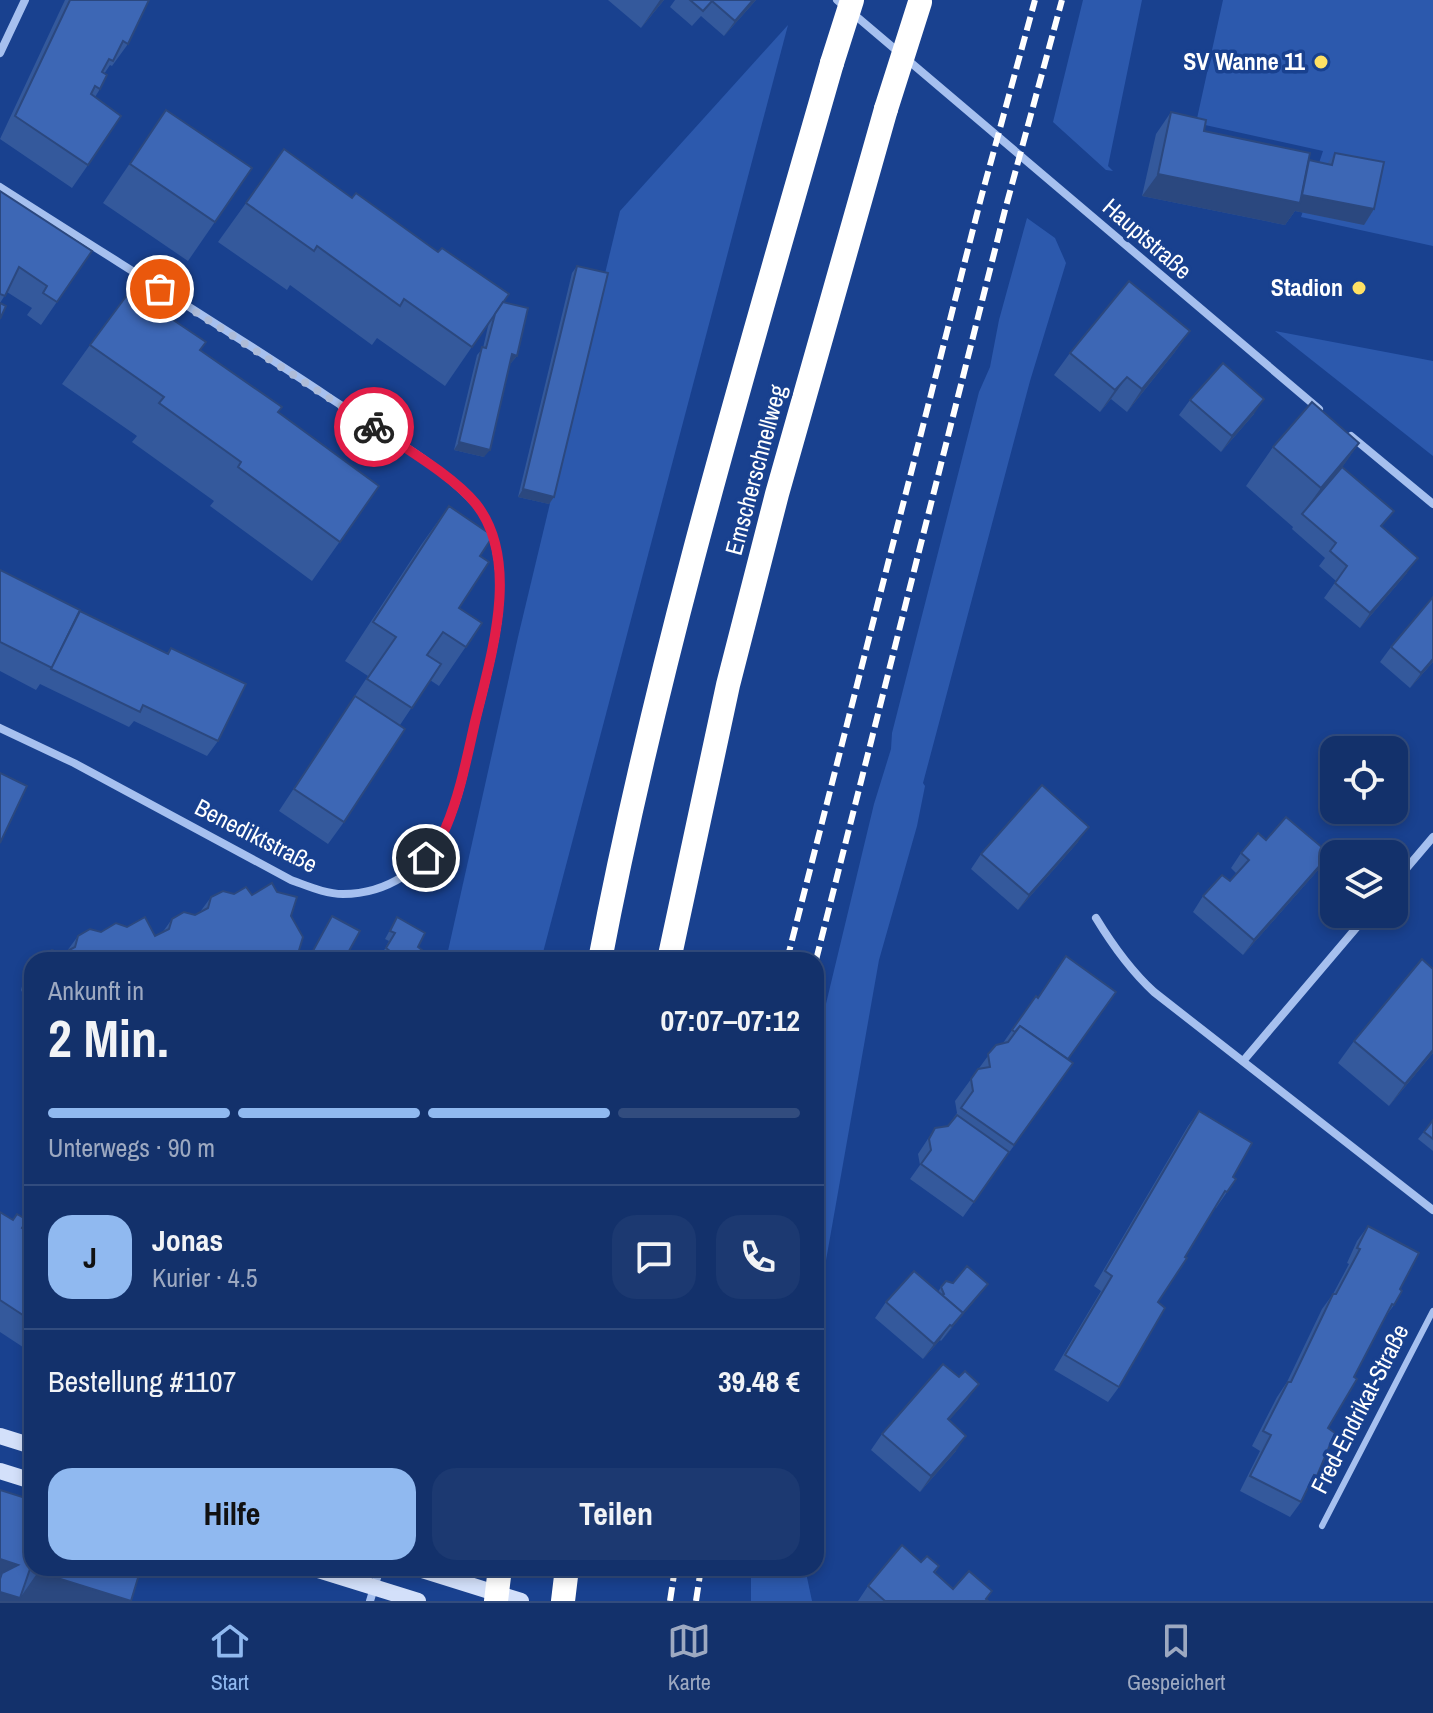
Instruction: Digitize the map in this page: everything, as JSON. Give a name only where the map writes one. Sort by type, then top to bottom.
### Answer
[{"type":"highway","name":"Emscherschnellweg","points":[[602,952],[670,644],[717,465],[852,0]]},
{"type":"highway","name":"Emscherschnellweg","points":[[671,952],[728,685],[781,479],[886,109],[920,1]]},
{"type":"highway","points":[[496,1601],[499,1576]]},
{"type":"highway","points":[[563,1601],[566,1576]]},
{"type":"street","points":[[0,53],[25,0]]},
{"type":"street","name":"Hauptstraße","points":[[837,0],[1323,413]]},
{"type":"street","name":"Benediktstraße","points":[[0,187],[423,460],[476,504],[492,532],[499,569],[500,601],[495,637],[460,787],[445,829],[426,858],[407,875],[378,888],[344,894],[321,891],[291,880],[62,757],[0,728]]},
{"type":"street","points":[[1347,433],[1433,504]]},
{"type":"street","points":[[1408,866],[1433,837]]},
{"type":"street","points":[[1096,918],[1133,973],[1313,1119],[1433,1210]]},
{"type":"street","points":[[1244,1060],[1356,928]]},
{"type":"street","points":[[0,1436],[24,1444]]},
{"type":"street","points":[[0,1471],[24,1478]]},
{"type":"street","points":[[330,1576],[372,1594],[418,1601]]},
{"type":"street","points":[[441,1576],[521,1601]]},
{"type":"lane","name":"Fred-Endrikat-Straße","points":[[1322,1526],[1433,1311]]},
{"type":"shaded area","points":[[1083,0],[1142,0],[1108,166],[1113,171],[1106,170],[1053,122]]},
{"type":"shaded area","name":"SV Wanne 11","points":[[1223,0],[1433,0],[1433,246],[1301,217],[1323,151],[1196,123]]},
{"type":"shaded area","points":[[788,25],[543,952],[448,952],[518,637],[620,211]]},
{"type":"shaded area","points":[[1027,218],[1055,238],[1066,263],[1030,381],[923,783],[917,826],[879,960],[824,1272],[824,1012],[979,392],[990,367],[999,320]]},
{"type":"shaded area","points":[[1275,331],[1433,361],[1433,456]]},
{"type":"shaded area","points":[[751,1576],[807,1576],[812,1601],[751,1601]]},
{"type":"building","points":[[70,0],[149,0],[128,44],[123,41],[113,61],[109,59],[102,72],[107,75],[100,89],[95,86],[91,94],[121,116],[88,165],[15,116]]},
{"type":"building","points":[[690,0],[753,0],[735,21],[712,1],[703,11]]},
{"type":"building","points":[[166,110],[252,168],[215,222],[130,164]]},
{"type":"building","points":[[1171,112],[1206,120],[1204,131],[1310,153],[1300,203],[1158,174]]},
{"type":"building","points":[[284,149],[352,198],[356,193],[438,252],[442,248],[509,294],[472,347],[404,299],[400,306],[317,246],[314,251],[246,203]]},
{"type":"building","points":[[1335,153],[1384,162],[1374,209],[1302,195],[1309,160],[1332,165]]},
{"type":"building","points":[[0,191],[92,251],[57,302],[43,293],[47,286],[19,267],[5,296],[0,294]]},
{"type":"building","points":[[577,266],[608,273],[554,497],[523,489]]},
{"type":"building","points":[[1129,281],[1190,331],[1142,389],[1127,377],[1115,390],[1070,353]]},
{"type":"building","points":[[130,291],[206,342],[200,350],[282,407],[278,412],[379,486],[340,542],[238,467],[241,462],[159,403],[164,397],[90,345]]},
{"type":"building","points":[[503,302],[528,308],[517,356],[512,354],[490,450],[459,442],[482,347],[486,348],[495,314]]},
{"type":"building","points":[[0,303],[6,306],[0,319]]},
{"type":"building","points":[[1223,363],[1264,399],[1232,436],[1190,400]]},
{"type":"building","points":[[1312,402],[1359,443],[1321,488],[1273,447]]},
{"type":"building","points":[[1342,467],[1394,511],[1381,526],[1418,558],[1370,613],[1335,583],[1347,566],[1330,551],[1336,543],[1302,514]]},
{"type":"building","points":[[449,506],[493,536],[480,556],[489,562],[459,608],[482,623],[466,647],[443,632],[427,655],[441,664],[412,708],[367,679],[396,637],[373,622]]},
{"type":"building","points":[[0,570],[80,610],[52,668],[0,642]]},
{"type":"building","points":[[1433,597],[1433,659],[1421,673],[1391,647]]},
{"type":"building","points":[[80,611],[168,654],[171,648],[246,684],[218,741],[143,705],[140,712],[51,669]]},
{"type":"building","points":[[355,696],[405,729],[344,822],[294,789]]},
{"type":"building","points":[[0,773],[27,786],[0,843]]},
{"type":"building","points":[[1042,785],[1089,827],[1029,895],[981,854]]},
{"type":"building","points":[[1286,817],[1320,846],[1320,865],[1254,940],[1203,896],[1222,875],[1230,881],[1249,860],[1241,853],[1258,833],[1266,840]]},
{"type":"building","points":[[272,883],[277,892],[297,897],[291,916],[303,937],[298,952],[66,952],[75,947],[78,936],[90,929],[101,932],[116,923],[127,927],[145,917],[155,936],[169,929],[172,919],[184,912],[195,915],[208,908],[211,897],[223,891],[234,894],[246,887],[252,895]]},
{"type":"building","points":[[332,916],[360,931],[348,952],[312,952]]},
{"type":"building","points":[[397,917],[425,933],[418,947],[421,952],[389,952],[386,948],[395,933],[390,931]]},
{"type":"building","points":[[1066,956],[1116,992],[1068,1059],[1020,1026],[1015,1032],[1012,1030]]},
{"type":"building","points":[[1422,959],[1433,969],[1433,1050],[1405,1084],[1354,1041]]},
{"type":"building","points":[[1020,1026],[1073,1063],[1014,1145],[961,1108],[973,1091],[971,1079],[978,1069],[990,1067],[988,1054],[996,1045],[1008,1042]]},
{"type":"building","points":[[1199,1111],[1252,1143],[1233,1177],[1236,1179],[1225,1191],[1158,1302],[1165,1308],[1119,1387],[1065,1355],[1112,1276],[1105,1271]]},
{"type":"building","points":[[957,1115],[1009,1152],[974,1202],[921,1164],[931,1150],[929,1139],[935,1128],[948,1126]]},
{"type":"building","points":[[1433,1120],[1433,1139],[1424,1132]]},
{"type":"building","points":[[0,1212],[13,1220],[17,1214],[24,1218],[24,1316],[0,1300]]},
{"type":"building","points":[[1368,1226],[1419,1253],[1400,1289],[1402,1291],[1354,1377],[1357,1379],[1328,1428],[1335,1433],[1317,1476],[1314,1475],[1301,1502],[1250,1476],[1271,1435],[1263,1431],[1288,1382],[1291,1382],[1333,1294],[1336,1294],[1360,1249],[1357,1248]]},
{"type":"building","points":[[967,1266],[988,1284],[963,1313],[942,1295],[941,1287],[946,1281],[953,1283]]},
{"type":"building","points":[[914,1271],[963,1313],[934,1344],[886,1302]]},
{"type":"building","points":[[943,1364],[959,1377],[965,1371],[979,1384],[948,1419],[966,1436],[931,1476],[882,1434]]},
{"type":"building","points":[[0,1490],[24,1498],[24,1576],[28,1576],[20,1598],[0,1592],[2,1573],[18,1565],[0,1559]]},
{"type":"building","points":[[902,1545],[921,1562],[927,1556],[939,1566],[934,1572],[953,1589],[969,1571],[992,1591],[986,1599],[988,1601],[885,1601],[868,1586]]},
{"type":"building","points":[[51,1576],[139,1576],[131,1601]]},
{"type":"railway","points":[[789,952],[981,198],[1035,0]]},
{"type":"railway","points":[[818,952],[1005,210],[1062,0]]},
{"type":"railway","points":[[670,1601],[674,1576]]},
{"type":"railway","points":[[696,1601],[700,1576]]},
{"type":"way so far","points":[[160,289],[374,427]]},
{"type":"place","name":"SV Wanne 11","points":[[1321,62]]},
{"type":"place","name":"Stadion","points":[[1359,288]]},
{"type":"route","points":[[374,427],[423,460],[476,504],[492,532],[499,569],[500,601],[495,637],[460,787],[445,829],[426,858]]}]
